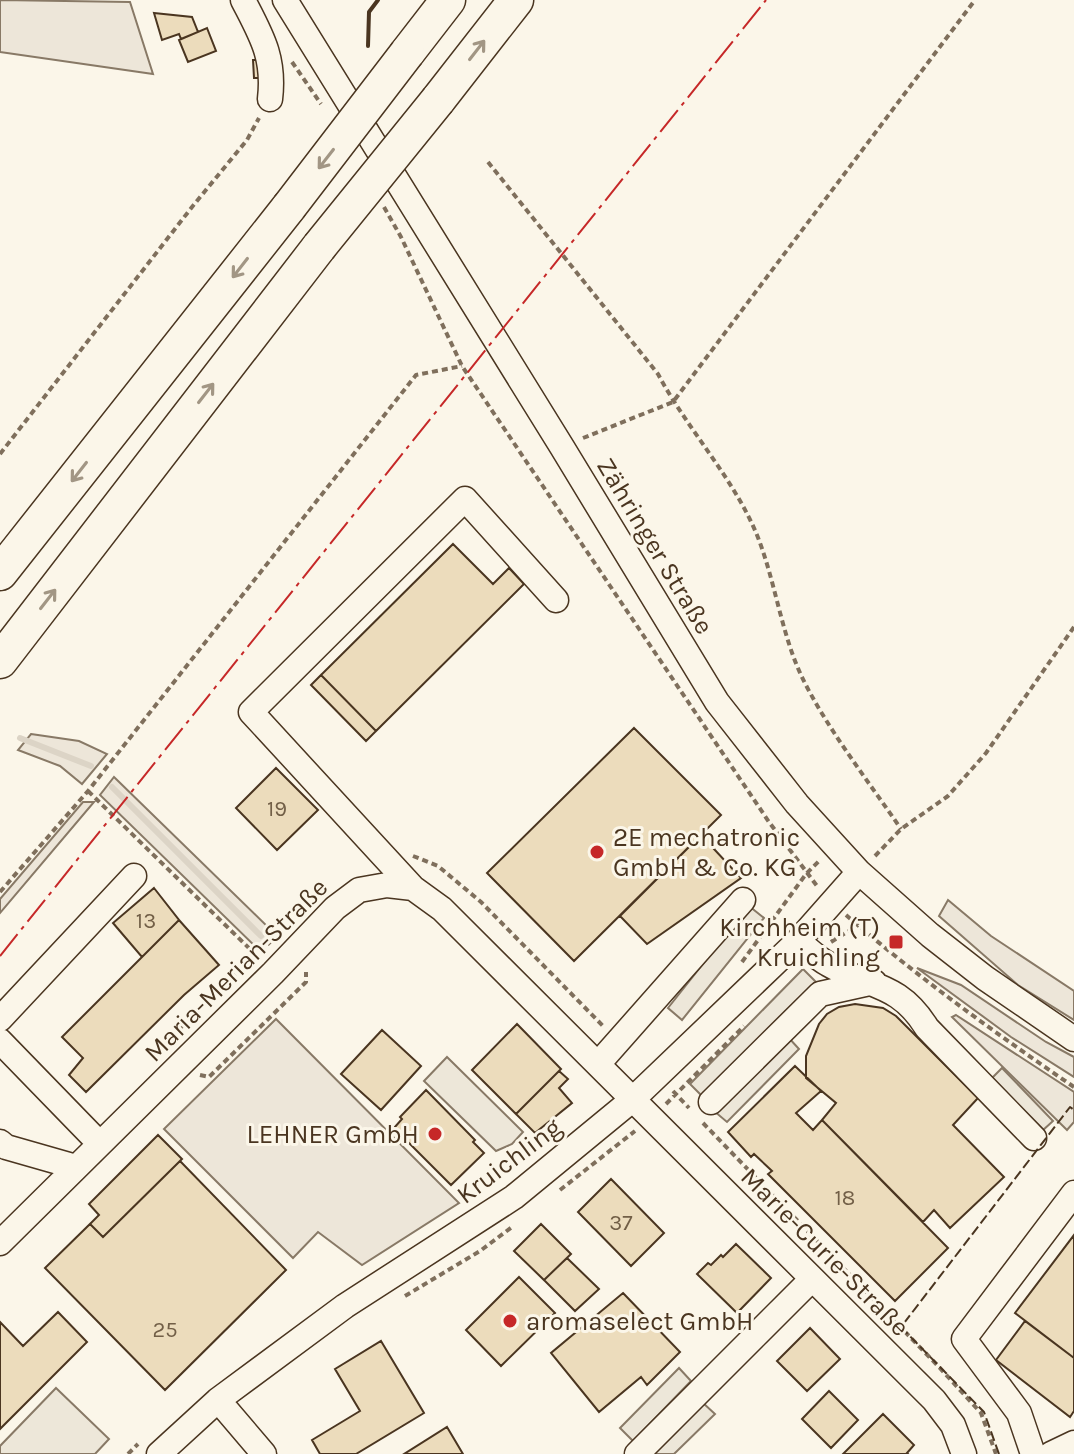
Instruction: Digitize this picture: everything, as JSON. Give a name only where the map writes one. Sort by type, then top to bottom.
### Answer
[{"type":"highway","points":[[0,573],[448,0]]},
{"type":"highway","points":[[0,661],[319,247],[516,0]]},
{"type":"street","points":[[243,0],[269,51],[272,78],[270,99]]},
{"type":"street","name":"Zähringer Straße","points":[[285,0],[717,702],[797,804],[859,872],[930,935],[985,978],[1074,1039]]},
{"type":"street","points":[[556,600],[465,499],[251,712],[413,888],[442,909],[632,1100]]},
{"type":"street","name":"Kruichling","points":[[152,1446],[345,1306],[514,1197],[632,1100],[798,941],[859,872]]},
{"type":"street","points":[[0,1019],[134,876]]},
{"type":"street","name":"Maria-Merian-Straße","points":[[0,1243],[335,908],[359,890],[387,885],[413,888]]},
{"type":"street","points":[[598,1064],[743,900]]},
{"type":"street","points":[[798,941],[828,965],[874,982],[901,997],[1034,1138]]},
{"type":"street","points":[[711,1102],[820,994],[828,965]]},
{"type":"street","points":[[820,994],[874,982]]},
{"type":"street","points":[[0,1041],[100,1144]]},
{"type":"street","name":"Marie-Curie-Straße","points":[[632,1100],[934,1400],[953,1425],[964,1454]]},
{"type":"street","points":[[0,1142],[6,1147],[76,1167]]},
{"type":"street","points":[[1033,1454],[1019,1413],[964,1339],[1074,1193]]},
{"type":"street","points":[[637,1454],[812,1279]]},
{"type":"street","points":[[218,1400],[264,1454]]},
{"type":"street","points":[[1051,1454],[1074,1443]]},
{"type":"path","points":[[562,447],[673,402],[975,0]]},
{"type":"path","points":[[0,454],[247,140],[270,99]]},
{"type":"path","points":[[488,162],[658,374],[673,402],[720,471],[756,534],[801,675],[901,829]]},
{"type":"path","points":[[0,892],[88,791],[416,375],[462,366]]},
{"type":"path","points":[[859,872],[901,829],[948,796],[986,753],[1074,627]]},
{"type":"path","points":[[88,791],[273,973]]},
{"type":"path","points":[[733,972],[806,874],[835,846]]},
{"type":"path","points":[[128,1454],[152,1446]]},
{"type":"shaded area","points":[[0,0],[130,2],[153,74],[0,52]]},
{"type":"shaded area","points":[[31,734],[79,741],[107,754],[82,784],[60,766],[18,750]]},
{"type":"shaded area","points":[[114,777],[273,932],[258,949],[100,795]]},
{"type":"shaded area","points":[[83,802],[94,802],[0,913],[0,899]]},
{"type":"shaded area","points":[[948,900],[991,936],[1074,991],[1074,1020],[1018,985],[939,916]]},
{"type":"shaded area","points":[[749,906],[764,918],[682,1020],[668,1008]]},
{"type":"shaded area","points":[[917,968],[961,985],[1074,1057],[1074,1077],[1011,1037]]},
{"type":"shaded area","points":[[803,969],[816,982],[703,1097],[690,1084]]},
{"type":"shaded area","points":[[956,1015],[1074,1092],[1074,1122],[1067,1130],[952,1017]]},
{"type":"shaded area","points":[[276,1019],[459,1203],[362,1265],[318,1232],[293,1258],[164,1129]]},
{"type":"shaded area","points":[[788,1037],[799,1049],[727,1122],[714,1111]]},
{"type":"shaded area","points":[[447,1057],[523,1132],[512,1144],[496,1151],[424,1081]]},
{"type":"shaded area","points":[[1002,1068],[1053,1121],[1042,1131],[991,1079]]},
{"type":"shaded area","points":[[679,1368],[691,1381],[633,1441],[620,1428]]},
{"type":"shaded area","points":[[56,1388],[109,1439],[95,1454],[0,1454],[0,1446]]},
{"type":"shaded area","points":[[702,1402],[715,1414],[674,1454],[649,1454]]},
{"type":"building","points":[[154,13],[192,17],[198,32],[181,39],[179,34],[162,40]]},
{"type":"building","points":[[207,28],[216,51],[188,62],[179,40]]},
{"type":"building","points":[[253,60],[266,60],[266,78],[254,78]]},
{"type":"building","points":[[453,544],[493,584],[509,568],[524,584],[376,731],[321,675]]},
{"type":"building","points":[[321,675],[376,731],[366,741],[311,685]]},
{"type":"building","name":"2E mechatronic GmbH & Co. KG","points":[[634,728],[721,815],[574,961],[487,873]]},
{"type":"building","points":[[276,768],[318,810],[277,850],[236,808]]},
{"type":"building","points":[[706,830],[718,841],[714,849],[741,878],[647,944],[620,916]]},
{"type":"building","points":[[154,888],[179,920],[142,957],[113,923]]},
{"type":"building","points":[[179,920],[219,965],[184,995],[86,1092],[69,1075],[83,1058],[62,1037]]},
{"type":"building","points":[[855,1004],[883,1008],[896,1016],[978,1098],[953,1125],[1004,1177],[950,1228],[934,1210],[923,1222],[822,1120],[836,1103],[806,1078],[806,1056],[819,1024],[827,1014],[839,1007]]},
{"type":"building","points":[[517,1024],[561,1069],[516,1114],[472,1070]]},
{"type":"building","points":[[382,1030],[421,1066],[381,1110],[341,1074]]},
{"type":"building","points":[[795,1066],[821,1091],[796,1113],[813,1130],[822,1120],[948,1248],[895,1301],[768,1174],[772,1171],[754,1154],[751,1157],[728,1132]]},
{"type":"building","points":[[559,1071],[568,1079],[559,1088],[572,1103],[535,1133],[516,1114]]},
{"type":"building","name":"LEHNER GmbH","points":[[426,1090],[484,1153],[451,1185],[394,1128],[402,1119],[400,1117]]},
{"type":"building","points":[[158,1135],[182,1159],[103,1237],[90,1224],[99,1215],[89,1204]]},
{"type":"building","points":[[180,1161],[286,1270],[165,1390],[45,1268],[90,1224],[103,1237]]},
{"type":"building","points":[[611,1179],[664,1233],[631,1266],[578,1212]]},
{"type":"building","points":[[541,1224],[571,1254],[544,1280],[514,1251]]},
{"type":"building","points":[[1074,1235],[1074,1358],[1015,1313]]},
{"type":"building","points":[[736,1244],[771,1278],[737,1313],[697,1274]]},
{"type":"building","points":[[567,1258],[599,1289],[575,1311],[544,1280]]},
{"type":"building","name":"aromaselect GmbH","points":[[519,1277],[555,1313],[501,1366],[466,1330]]},
{"type":"building","points":[[623,1293],[680,1352],[647,1385],[641,1377],[599,1412],[551,1353]]},
{"type":"building","points":[[58,1312],[87,1342],[0,1429],[0,1322],[23,1346]]},
{"type":"building","points":[[1025,1321],[1074,1358],[1074,1411],[1070,1417],[996,1360]]},
{"type":"building","points":[[810,1328],[840,1359],[807,1391],[777,1361]]},
{"type":"building","points":[[381,1341],[424,1413],[356,1454],[320,1454],[312,1440],[360,1411],[335,1369]]},
{"type":"building","points":[[829,1391],[858,1420],[831,1448],[802,1419]]},
{"type":"building","points":[[883,1414],[914,1445],[908,1454],[843,1454]]},
{"type":"building","points":[[447,1427],[463,1454],[404,1454]]},
{"type":"waterway","points":[[20,738],[91,766]]},
{"type":"waterway","points":[[112,787],[261,936]]},
{"type":"fence","points":[[999,1454],[984,1412],[901,1327],[1070,1107],[1074,1110]]},
{"type":"wall","points":[[368,46],[369,12],[378,0]]},
{"type":"power","points":[[0,956],[766,0]]},
{"type":"place","name":"2E mechatronic GmbH & Co. KG","points":[[597,852]]},
{"type":"place","name":"Kirchheim (T) Kruichling","points":[[896,942]]},
{"type":"place","name":"LEHNER GmbH","points":[[435,1134]]},
{"type":"place","name":"aromaselect GmbH","points":[[510,1321]]}]
